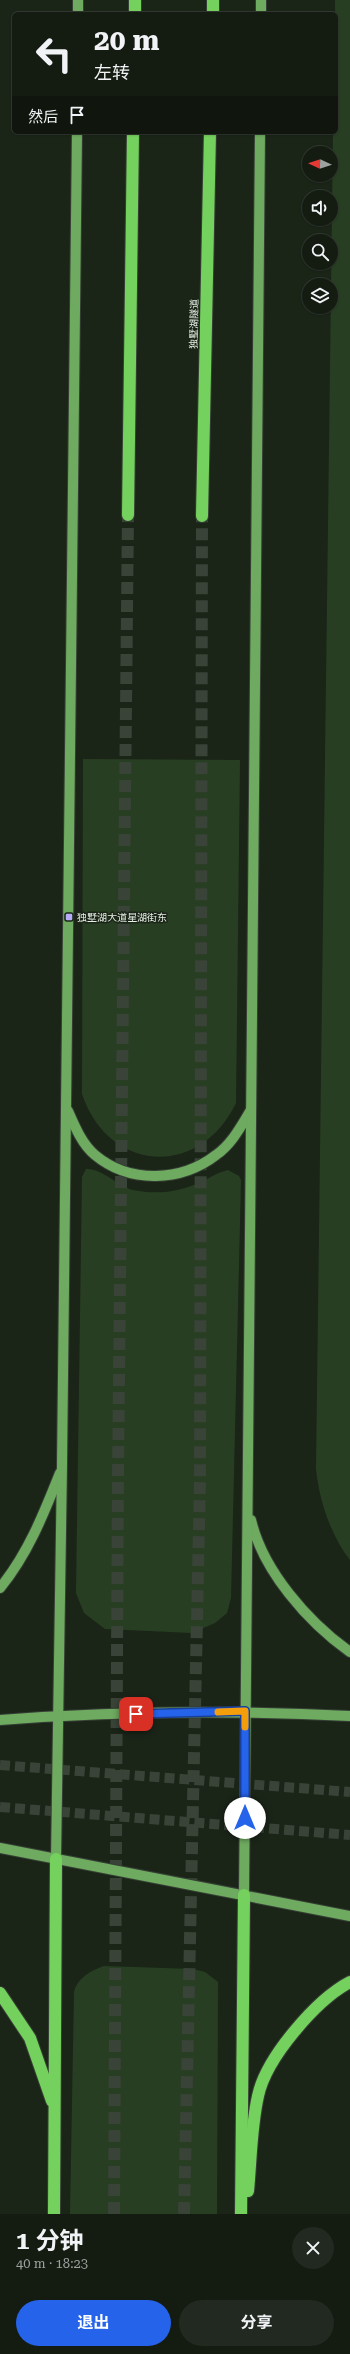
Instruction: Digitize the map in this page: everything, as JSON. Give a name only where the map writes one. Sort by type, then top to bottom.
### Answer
[{"type":"highway","points":[[134,12],[135,0]]},
{"type":"highway","points":[[213,0],[213,12]]},
{"type":"highway","points":[[128,515],[133,134]]},
{"type":"highway","name":"独墅湖隧道","points":[[202,516],[210,134]]},
{"type":"highway","points":[[54,2214],[56,1858]]},
{"type":"highway","points":[[241,2214],[244,1894]]},
{"type":"highway","points":[[246,2214],[258,2096],[274,2059],[299,2026],[350,1982]]},
{"type":"highway","points":[[0,1993],[30,2038],[54,2110]]},
{"type":"main road","points":[[78,0],[78,12]]},
{"type":"main road","points":[[261,0],[261,12]]},
{"type":"main road","points":[[56,1858],[62,1465],[77,134]]},
{"type":"main road","points":[[244,1894],[260,134]]},
{"type":"main road","points":[[66,1108],[77,1133],[95,1155],[118,1168],[144,1176],[166,1177],[194,1169],[217,1155],[236,1135],[251,1108]]},
{"type":"main road","points":[[0,1588],[21,1557],[42,1519],[62,1465]]},
{"type":"main road","points":[[247,1506],[252,1527],[262,1551],[285,1587],[310,1619],[350,1652]]},
{"type":"main road","points":[[0,1720],[58,1716],[245,1711],[350,1716]]},
{"type":"main road","points":[[0,1848],[244,1894],[350,1916]]},
{"type":"green space","points":[[335,0],[350,0],[350,1560],[337,1540],[327,1517],[320,1493],[316,1469],[331,314],[338,314],[338,278],[331,278],[331,270],[338,270],[338,234],[332,234],[332,226],[338,226],[338,190],[332,190],[332,182],[338,182],[338,146],[333,146],[333,134],[338,134],[338,12],[335,12]]},
{"type":"green space","points":[[83,759],[240,760],[236,1103],[220,1127],[201,1144],[179,1154],[156,1157],[133,1152],[112,1140],[95,1120],[82,1094]]},
{"type":"green space","points":[[86,1169],[98,1171],[127,1188],[142,1192],[169,1192],[186,1188],[228,1170],[239,1176],[241,1180],[231,1598],[227,1613],[215,1623],[192,1633],[105,1629],[84,1613],[76,1593],[82,1177]]},
{"type":"green space","points":[[104,1966],[193,1969],[205,1972],[218,1982],[217,2214],[70,2214],[74,1992],[78,1983],[86,1975]]},
{"type":"tunnel","points":[[114,2214],[118,1474],[128,515]]},
{"type":"tunnel","points":[[184,2214],[200,1481],[202,516]]},
{"type":"tunnel","points":[[0,1765],[350,1792]]},
{"type":"tunnel","points":[[0,1807],[350,1835]]},
{"type":"slow traffic","points":[[218,1712],[245,1711],[245,1727]]},
{"type":"place","name":"独墅湖大道星湖街东","points":[[69,917]]},
{"type":"route","points":[[136,1714],[245,1711],[245,1818]]}]
